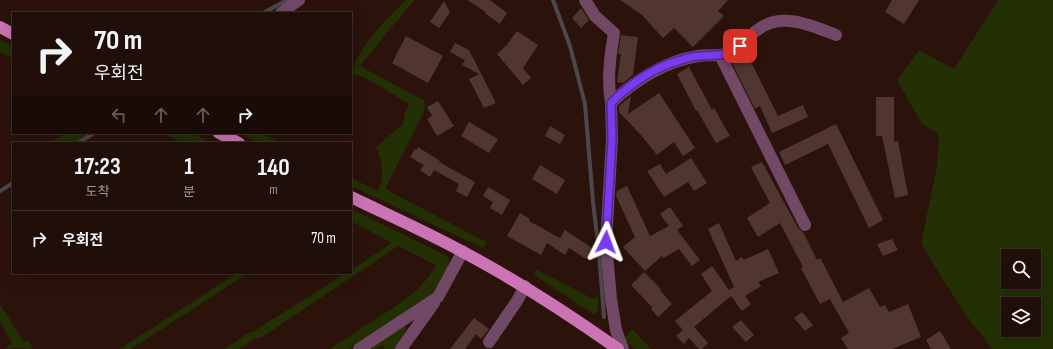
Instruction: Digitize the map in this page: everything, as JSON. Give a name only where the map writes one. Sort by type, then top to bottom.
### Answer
[{"type":"main road","points":[[0,27],[12,33]]},
{"type":"main road","points":[[221,134],[238,142]]},
{"type":"main road","points":[[352,197],[463,251],[525,286],[618,349]]},
{"type":"street","points":[[282,12],[299,0]]},
{"type":"street","points":[[585,0],[595,16],[614,33],[609,65],[608,86],[611,103],[612,139],[606,242],[611,299],[616,330],[623,349]]},
{"type":"street","points":[[611,103],[645,76],[658,69],[680,60],[698,56],[720,55],[733,52],[756,31],[768,23],[779,21],[797,22],[836,35]]},
{"type":"street","points":[[720,55],[805,225]]},
{"type":"street","points":[[401,349],[438,297],[463,251]]},
{"type":"street","points":[[489,342],[517,301],[525,286]]},
{"type":"street","points":[[359,349],[438,297]]},
{"type":"green space","points":[[406,0],[414,0],[360,66],[425,101],[424,112],[385,189],[486,242],[483,248],[352,186],[352,178],[378,191],[382,169],[376,147],[403,124],[405,113],[409,104],[366,78],[353,74],[359,55],[382,25]]},
{"type":"green space","points":[[998,0],[1053,0],[1053,349],[992,349],[963,311],[921,244],[937,166],[939,134],[922,124],[897,80],[919,50],[954,69]]},
{"type":"green space","points":[[0,40],[12,46],[12,58],[0,52]]},
{"type":"green space","points":[[64,134],[88,134],[75,142],[52,142]]},
{"type":"green space","points":[[164,134],[194,134],[210,142],[181,142]]},
{"type":"green space","points":[[240,134],[264,134],[280,142],[258,142]]},
{"type":"green space","points":[[352,209],[447,256],[450,266],[437,290],[349,349],[330,349],[410,296],[425,282],[436,265],[398,246],[261,338],[255,338],[239,349],[225,349],[248,333],[253,332],[344,274],[352,274],[352,269],[392,243],[352,222]]},
{"type":"green space","points":[[537,270],[593,299],[598,296],[598,310],[595,315],[534,275]]},
{"type":"green space","points":[[235,274],[246,274],[131,349],[120,349]]},
{"type":"green space","points":[[0,304],[24,342],[29,341],[32,349],[5,349],[12,343],[0,322]]},
{"type":"green space","points":[[406,325],[406,330],[394,349],[383,349],[385,347],[383,345],[376,349],[364,349]]},
{"type":"green space","points":[[632,329],[651,349],[635,349],[624,339]]},
{"type":"building","points":[[467,0],[490,0],[507,13],[500,24],[485,13],[486,12]]},
{"type":"building","points":[[620,0],[728,0],[718,11],[724,16],[693,47],[674,28],[663,38],[641,14]]},
{"type":"building","points":[[892,0],[919,0],[904,24],[885,12]]},
{"type":"building","points":[[444,1],[450,12],[439,28],[430,22]]},
{"type":"building","points":[[581,8],[589,20],[581,28],[572,18]]},
{"type":"building","points":[[517,31],[538,45],[523,68],[531,78],[523,85],[497,54],[506,46]]},
{"type":"building","points":[[621,35],[638,37],[633,75],[623,83],[617,82],[621,54],[618,54]]},
{"type":"building","points":[[406,36],[443,56],[428,83],[392,63]]},
{"type":"building","points":[[455,43],[469,50],[496,103],[484,108],[469,79],[479,74],[462,65],[465,60],[450,52]]},
{"type":"building","points":[[748,56],[778,116],[803,105],[808,117],[772,133],[760,106],[755,109],[732,63]]},
{"type":"building","points":[[689,67],[712,110],[714,108],[730,136],[716,143],[697,110],[696,111],[677,74]]},
{"type":"building","points":[[659,93],[695,148],[683,156],[674,142],[657,155],[619,112],[619,106],[631,96],[628,114]]},
{"type":"building","points":[[876,97],[894,97],[894,142],[898,141],[908,195],[895,198],[882,136],[876,136]]},
{"type":"building","points":[[438,101],[454,126],[437,136],[427,119],[432,116],[427,107]]},
{"type":"building","points":[[469,122],[498,139],[489,153],[461,136]]},
{"type":"building","points":[[836,124],[883,220],[869,228],[828,144],[785,165],[779,152]]},
{"type":"building","points":[[550,126],[565,135],[560,144],[545,136]]},
{"type":"building","points":[[418,147],[440,161],[439,162],[475,182],[467,197],[456,191],[459,184],[434,170],[430,177],[420,170],[424,165],[410,157]]},
{"type":"building","points":[[691,158],[707,183],[694,191],[688,182],[664,197],[647,171],[660,164],[666,174]]},
{"type":"building","points":[[762,162],[798,228],[803,232],[817,260],[820,258],[823,263],[843,302],[869,288],[880,307],[885,305],[889,312],[908,304],[921,337],[892,349],[848,349],[841,338],[849,333],[830,299],[820,304],[780,223],[758,237],[747,218],[770,203],[751,167]]},
{"type":"building","points":[[540,165],[565,180],[557,194],[532,179]]},
{"type":"building","points":[[627,186],[650,236],[669,226],[660,214],[670,207],[683,226],[677,230],[700,260],[692,266],[679,249],[663,258],[662,256],[645,271],[623,247],[635,237],[616,196],[617,191]]},
{"type":"building","points":[[488,187],[510,200],[502,215],[490,208],[493,202],[483,196]]},
{"type":"building","points":[[520,213],[530,219],[529,221],[560,238],[565,230],[592,248],[586,259],[569,248],[565,255],[547,243],[541,255],[507,236]]},
{"type":"building","points":[[719,223],[736,261],[742,257],[744,260],[768,249],[779,273],[758,282],[761,286],[745,296],[751,304],[742,311],[731,296],[694,327],[708,343],[702,349],[699,349],[689,338],[684,344],[676,336],[683,330],[675,321],[712,291],[701,274],[712,266],[729,290],[734,287],[708,229]]},
{"type":"building","points":[[892,239],[898,250],[883,256],[877,244]]},
{"type":"building","points":[[644,272],[661,289],[660,290],[672,304],[658,317],[651,309],[652,307],[631,285]]},
{"type":"building","points":[[802,312],[813,325],[805,331],[794,318]]},
{"type":"building","points":[[474,318],[489,329],[481,339],[476,334],[465,349],[450,349]]},
{"type":"building","points":[[741,320],[754,335],[746,342],[732,327]]},
{"type":"building","points":[[940,331],[951,349],[931,349],[926,340]]},
{"type":"waterway","points":[[265,12],[287,0]]},
{"type":"waterway","points":[[553,0],[570,46],[585,104],[604,317]]},
{"type":"waterway","points":[[80,142],[92,134]]},
{"type":"waterway","points":[[0,191],[12,184]]},
{"type":"route","points":[[606,242],[612,139],[611,103],[645,76],[658,69],[680,60],[698,56],[720,55],[733,52],[740,46]]}]
